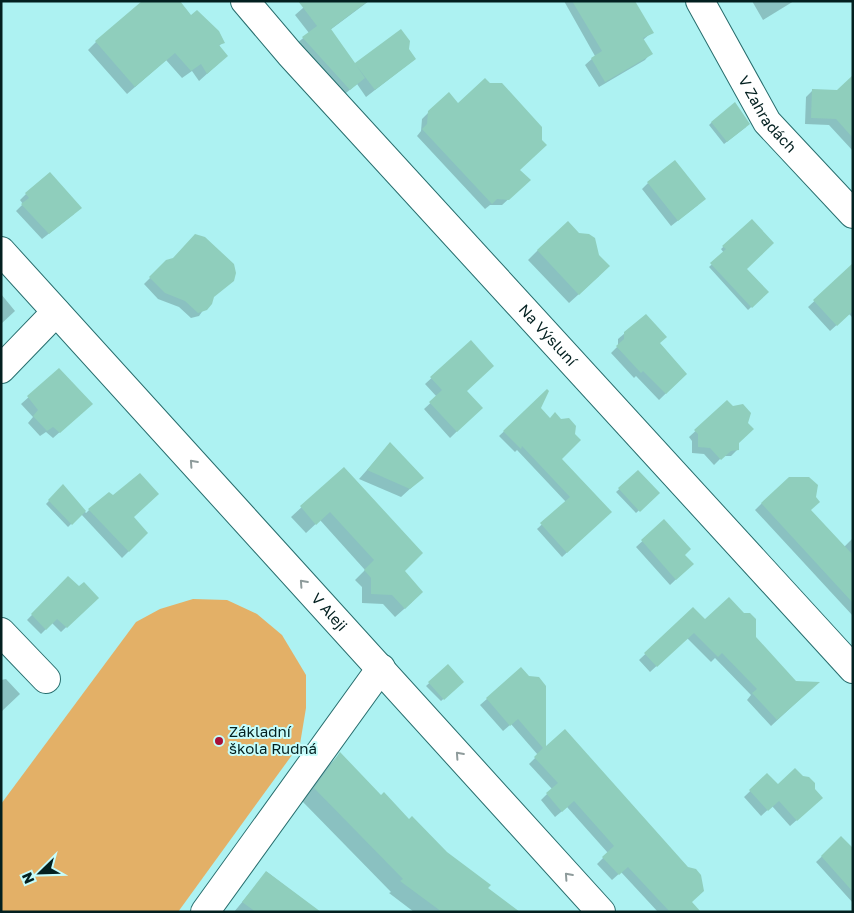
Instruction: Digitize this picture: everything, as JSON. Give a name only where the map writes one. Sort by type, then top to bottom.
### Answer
[{"type":"street","name":"Na Výsluní","points":[[245,1],[297,61],[853,669]]},
{"type":"street","name":"V Zahradách","points":[[700,1],[767,122],[853,214]]},
{"type":"street","name":"V Aleji","points":[[1,251],[601,912]]},
{"type":"street","points":[[1,369],[56,312]]},
{"type":"street","points":[[1,632],[46,679]]},
{"type":"street","points":[[205,912],[381,668]]},
{"type":"shaded area","points":[[193,599],[227,600],[257,614],[282,635],[306,675],[306,708],[300,744],[178,912],[1,912],[1,804],[136,622],[160,609]]},
{"type":"building","points":[[142,1],[180,1],[191,15],[197,10],[219,31],[225,43],[219,45],[228,56],[207,74],[201,64],[191,71],[175,53],[135,87],[95,41]]},
{"type":"building","points":[[298,1],[368,1],[331,29],[355,63],[401,29],[410,41],[409,49],[416,59],[375,90],[356,65],[365,78],[350,90],[302,37],[317,26]]},
{"type":"building","points":[[572,1],[635,1],[654,33],[643,38],[653,54],[605,82],[591,58],[602,51]]},
{"type":"building","points":[[853,75],[853,138],[836,119],[811,118],[812,89],[837,90]]},
{"type":"building","points":[[485,78],[490,83],[502,83],[542,127],[542,140],[547,145],[520,170],[531,180],[509,200],[497,199],[492,204],[422,129],[427,124],[428,111],[449,92],[458,103]]},
{"type":"building","points":[[735,102],[750,124],[727,142],[711,122]]},
{"type":"building","points":[[675,160],[706,199],[678,221],[647,182]]},
{"type":"building","points":[[50,172],[82,208],[49,234],[21,204],[29,198],[25,193]]},
{"type":"building","points":[[752,219],[774,243],[747,269],[769,292],[752,308],[710,263],[726,249],[722,246]]},
{"type":"building","points":[[568,221],[579,233],[589,234],[595,238],[599,255],[610,266],[579,295],[537,250]]},
{"type":"building","points":[[195,234],[205,237],[234,264],[236,273],[234,281],[214,297],[212,304],[207,310],[198,313],[185,301],[165,293],[149,277],[166,260],[173,258]]},
{"type":"building","points":[[853,263],[853,311],[837,326],[813,300]]},
{"type":"building","points":[[646,314],[667,337],[660,343],[687,374],[666,394],[643,371],[641,373],[616,346],[624,339],[624,332]]},
{"type":"building","points":[[471,340],[494,366],[467,391],[483,408],[457,432],[429,402],[442,390],[430,377]]},
{"type":"building","points":[[59,368],[93,404],[60,433],[53,427],[47,431],[33,416],[38,410],[27,396]]},
{"type":"building","points":[[547,389],[549,391],[541,408],[550,418],[555,412],[561,419],[569,418],[576,426],[575,434],[581,440],[562,459],[612,512],[567,553],[540,523],[570,497],[522,446],[521,449],[503,431]]},
{"type":"building","points":[[727,400],[733,406],[743,404],[751,413],[748,423],[754,429],[739,443],[739,450],[731,451],[721,460],[710,448],[698,447],[698,434],[694,430]]},
{"type":"building","points":[[390,442],[424,478],[410,489],[367,470]]},
{"type":"building","points":[[344,467],[423,553],[405,571],[423,592],[405,609],[392,595],[371,594],[371,578],[364,570],[374,560],[330,512],[316,525],[300,506]]},
{"type":"building","points":[[638,470],[660,493],[640,512],[618,488]]},
{"type":"building","points":[[140,473],[159,494],[134,517],[148,533],[129,552],[88,509],[109,492],[113,495]]},
{"type":"building","points":[[789,477],[809,477],[818,485],[816,497],[820,502],[811,510],[853,555],[853,603],[761,503]]},
{"type":"building","points":[[63,484],[86,511],[72,525],[48,500]]},
{"type":"building","points":[[664,519],[691,549],[685,555],[694,564],[676,580],[641,540]]},
{"type":"building","points":[[68,576],[79,586],[84,582],[99,598],[67,628],[57,619],[46,630],[31,614]]},
{"type":"building","points":[[729,597],[744,613],[750,613],[756,619],[756,637],[796,681],[820,682],[777,720],[752,693],[757,689],[722,653],[718,657],[694,633],[657,667],[644,653],[693,607],[705,619]]},
{"type":"building","points":[[448,664],[464,682],[444,700],[428,682]]},
{"type":"building","points":[[521,667],[529,676],[539,677],[546,686],[546,746],[565,729],[688,867],[696,869],[701,875],[704,891],[692,902],[701,912],[670,912],[628,867],[619,875],[602,857],[614,846],[574,801],[562,812],[546,793],[558,783],[534,757],[543,748],[518,719],[510,726],[486,698]]},
{"type":"building","points":[[340,752],[381,795],[384,792],[409,819],[412,816],[447,852],[491,885],[488,888],[520,912],[442,912],[400,881],[403,879],[314,788]]},
{"type":"building","points":[[795,768],[803,776],[809,777],[815,783],[815,789],[823,798],[797,821],[779,801],[768,811],[749,790],[767,773],[778,784]]},
{"type":"building","points":[[841,836],[853,848],[853,892],[821,856]]},
{"type":"building","points":[[266,871],[321,912],[256,912],[242,902]]},
{"type":"place","name":"Základní škola Rudná","points":[[219,741]]}]
